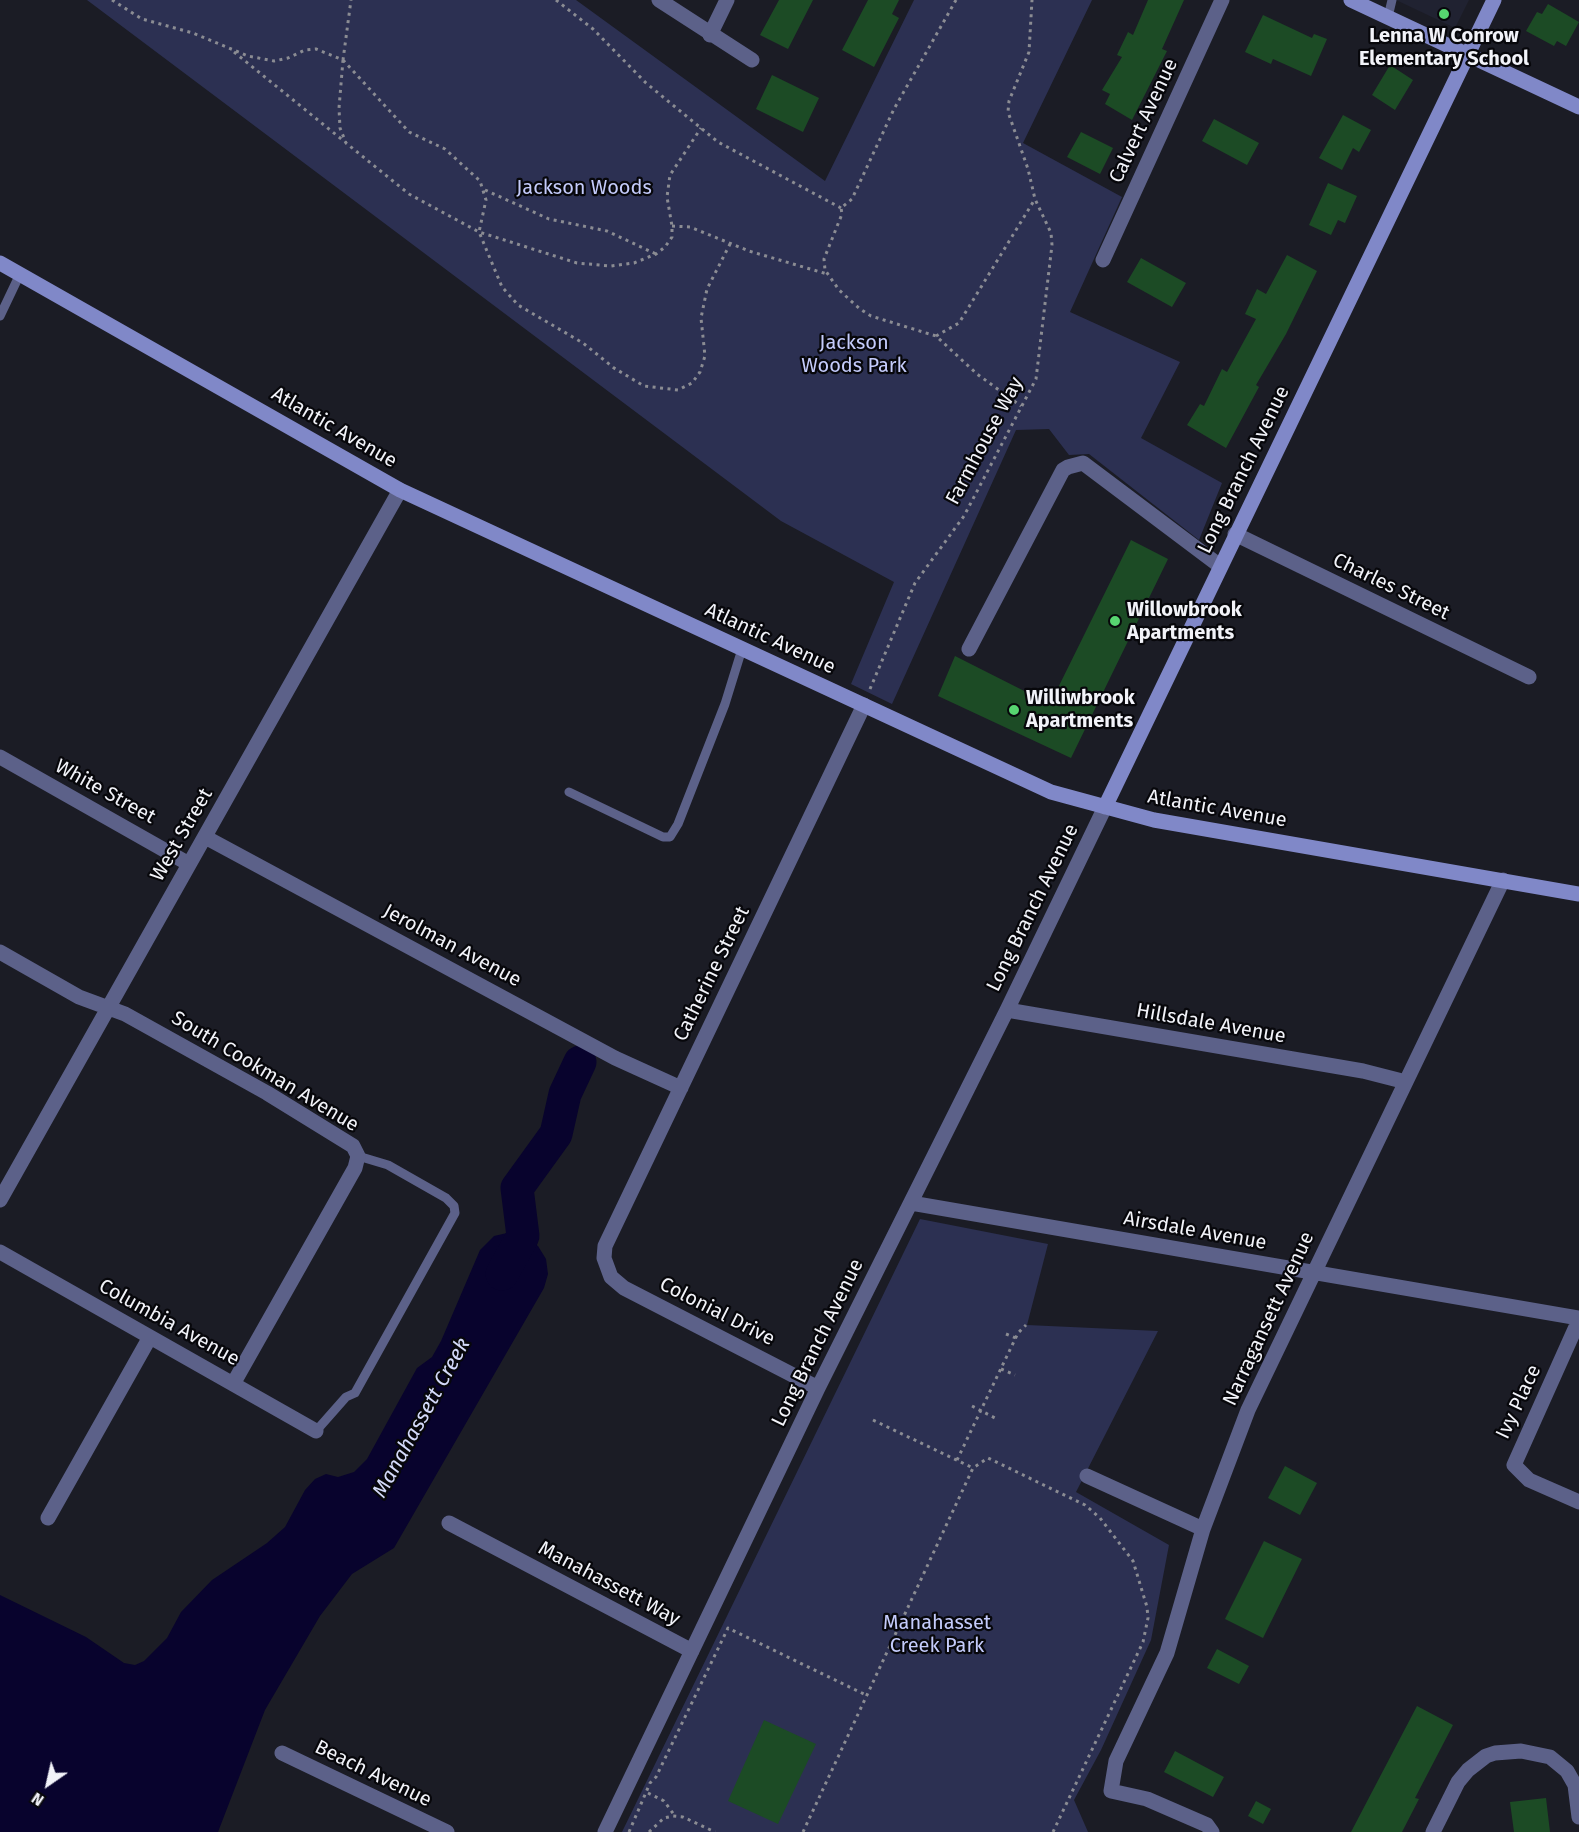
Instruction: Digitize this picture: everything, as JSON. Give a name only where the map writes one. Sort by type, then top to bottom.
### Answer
[{"type":"main road","points":[[1351,0],[1579,107]]},
{"type":"main road","name":"Long Branch Avenue","points":[[1105,807],[1494,0]]},
{"type":"main road","name":"Atlantic Avenue","points":[[0,263],[400,490],[1050,792],[1154,820],[1579,894]]},
{"type":"street","points":[[710,35],[727,0]]},
{"type":"street","name":"Calvert Avenue","points":[[1103,260],[1222,0]]},
{"type":"street","points":[[664,2],[710,35],[752,60]]},
{"type":"street","points":[[969,649],[1063,470],[1068,467],[1083,463],[1220,566]]},
{"type":"street","name":"West Street","points":[[0,1200],[400,490]]},
{"type":"street","name":"Charles Street","points":[[1235,534],[1529,677]]},
{"type":"street","name":"Catherine Street","points":[[605,1263],[605,1246],[864,705]]},
{"type":"street","name":"White Street","points":[[0,757],[189,864]]},
{"type":"street","name":"Long Branch Avenue","points":[[605,1832],[818,1388],[1007,1010],[1105,807]]},
{"type":"street","name":"Jerolman Avenue","points":[[205,837],[615,1058],[681,1088]]},
{"type":"street","name":"Narragansett Avenue","points":[[1212,1832],[1207,1825],[1147,1799],[1111,1791],[1116,1761],[1167,1653],[1178,1622],[1203,1529],[1248,1410],[1503,880]]},
{"type":"street","name":"South Cookman Avenue","points":[[0,951],[79,997],[125,1014],[354,1146],[358,1156],[355,1168],[233,1384]]},
{"type":"street","name":"Hillsdale Avenue","points":[[1007,1010],[1364,1071],[1406,1082]]},
{"type":"street","name":"Airsdale Avenue","points":[[911,1203],[1579,1319]]},
{"type":"street","name":"Columbia Avenue","points":[[0,1252],[316,1431]]},
{"type":"street","name":"Colonial Drive","points":[[605,1263],[611,1277],[624,1288],[818,1388]]},
{"type":"street","name":"Ivy Place","points":[[1579,1319],[1514,1465],[1529,1480],[1579,1502]]},
{"type":"street","points":[[48,1518],[150,1337]]},
{"type":"street","points":[[1087,1476],[1203,1529]]},
{"type":"street","name":"Manahassett Way","points":[[449,1523],[692,1651]]},
{"type":"street","points":[[1433,1832],[1458,1782],[1477,1763],[1495,1753],[1521,1751],[1550,1757],[1567,1771],[1575,1785],[1579,1817]]},
{"type":"street","name":"Beach Avenue","points":[[282,1754],[447,1832]]},
{"type":"lane","points":[[1388,17],[1392,0]]},
{"type":"lane","points":[[0,316],[20,274]]},
{"type":"lane","points":[[569,792],[663,837],[670,837],[678,824],[725,704],[742,649]]},
{"type":"lane","points":[[316,1431],[346,1397],[355,1393],[455,1213],[454,1206],[446,1198],[388,1166],[358,1156]]},
{"type":"path","points":[[112,0],[142,19],[193,33],[261,60],[274,61],[288,58],[305,50],[316,49],[343,60],[405,127],[458,159],[480,181],[484,190],[485,208],[479,232],[502,287],[518,305],[583,343],[614,368],[644,386],[662,390],[678,390],[692,383],[700,372],[705,356],[701,318],[707,289],[730,244]]},
{"type":"path","points":[[346,143],[340,128],[339,108],[351,0]]},
{"type":"path","points":[[556,0],[593,28],[646,83],[735,153],[841,208]]},
{"type":"path","points":[[841,208],[852,199],[894,109],[956,0]]},
{"type":"path","name":"Farmhouse Way","points":[[864,705],[915,583],[964,516],[1036,379],[1052,245],[1051,233],[1035,199],[1028,169],[1008,112],[1009,101],[1029,52],[1032,0]]},
{"type":"path","points":[[230,49],[409,194],[479,232],[559,258],[595,266],[634,262],[656,254],[665,247],[672,237],[667,196],[670,176],[701,128]]},
{"type":"path","points":[[484,190],[549,219],[607,231],[656,254]]},
{"type":"path","points":[[937,336],[959,323],[1035,199]]},
{"type":"path","points":[[841,208],[842,213],[824,259],[827,274],[838,291],[871,316],[937,336],[977,374],[1022,406]]},
{"type":"path","points":[[672,226],[690,227],[730,244],[827,274]]},
{"type":"path","points":[[957,1460],[1016,1338],[1026,1325]]},
{"type":"path","points":[[1006,1334],[1016,1338]]},
{"type":"path","points":[[1001,1369],[1015,1375]]},
{"type":"path","points":[[972,1406],[995,1418]]},
{"type":"path","points":[[873,1419],[973,1468]]},
{"type":"path","points":[[803,1832],[973,1468],[988,1458],[1084,1505],[1100,1518],[1133,1561],[1144,1593],[1148,1618],[1143,1642],[1053,1832]]},
{"type":"path","points":[[629,1832],[728,1628],[866,1695]]},
{"type":"path","points":[[647,1793],[664,1801],[675,1816]]},
{"type":"path","points":[[649,1832],[664,1818],[675,1816],[683,1817],[715,1832]]},
{"type":"shaded area","name":"Lenna W Conrow Elementary School","points":[[1396,0],[1469,0],[1455,28]]},
{"type":"green space","name":"Jackson Woods","points":[[87,0],[576,0],[825,181],[914,0],[1092,0],[1023,143],[1122,197],[1070,312],[1180,362],[1141,438],[1222,483],[1199,540],[1089,454],[1069,455],[1049,429],[1016,430],[892,704],[851,684],[894,582],[781,521]]},
{"type":"green space","name":"Manahasset Creek Park","points":[[920,1219],[1048,1244],[1027,1325],[1158,1331],[1076,1492],[1169,1545],[1151,1640],[1101,1750],[1074,1800],[1088,1832],[622,1832]]},
{"type":"water","points":[[507,1233],[523,1236],[538,1246],[546,1259],[548,1274],[544,1288],[394,1548],[352,1574],[320,1616],[265,1710],[218,1832],[0,1832],[0,1595],[86,1637],[124,1663],[135,1665],[144,1661],[167,1638],[181,1612],[212,1580],[267,1543],[285,1527],[305,1490],[315,1479],[326,1474],[338,1477],[354,1472],[367,1459],[417,1368],[432,1357],[441,1341],[480,1250],[494,1236]]},
{"type":"building","points":[[779,0],[813,0],[788,49],[760,35]]},
{"type":"building","points":[[868,0],[899,0],[892,14],[899,18],[874,67],[842,50]]},
{"type":"building","points":[[1148,0],[1184,0],[1162,49],[1167,51],[1132,120],[1105,104],[1110,94],[1102,90],[1122,57],[1117,55],[1128,32],[1133,35]]},
{"type":"building","points":[[1548,4],[1579,22],[1566,46],[1557,41],[1554,46],[1526,31],[1537,12],[1542,14]]},
{"type":"building","points":[[1263,15],[1312,38],[1314,34],[1327,39],[1311,76],[1273,59],[1271,64],[1245,52]]},
{"type":"building","points":[[1390,65],[1413,80],[1395,110],[1372,95]]},
{"type":"building","points":[[772,75],[819,98],[803,132],[756,109]]},
{"type":"building","points":[[1343,115],[1371,130],[1359,152],[1353,148],[1342,170],[1319,158]]},
{"type":"building","points":[[1214,119],[1259,143],[1247,165],[1202,141]]},
{"type":"building","points":[[1081,132],[1113,148],[1100,174],[1067,157]]},
{"type":"building","points":[[1328,183],[1357,196],[1345,223],[1338,220],[1331,235],[1309,225]]},
{"type":"building","points":[[1287,255],[1317,271],[1286,334],[1256,385],[1259,387],[1226,448],[1187,425],[1200,404],[1204,406],[1222,369],[1227,372],[1256,319],[1245,314],[1257,289],[1266,294]]},
{"type":"building","points":[[1141,258],[1186,283],[1172,307],[1127,282]]},
{"type":"building","points":[[1131,540],[1168,559],[1071,758],[938,696],[955,656],[1050,704]]},
{"type":"building","points":[[1285,1466],[1317,1483],[1300,1515],[1268,1498]]},
{"type":"building","points":[[1264,1541],[1302,1559],[1263,1638],[1225,1619]]},
{"type":"building","points":[[1217,1649],[1249,1666],[1239,1684],[1207,1668]]},
{"type":"building","points":[[1417,1706],[1453,1725],[1415,1798],[1419,1799],[1402,1832],[1351,1832]]},
{"type":"building","points":[[764,1720],[816,1744],[778,1824],[728,1801]]},
{"type":"building","points":[[1175,1751],[1224,1777],[1213,1797],[1164,1772]]},
{"type":"building","points":[[1546,1798],[1550,1832],[1514,1832],[1510,1802]]},
{"type":"building","points":[[1256,1801],[1271,1809],[1263,1824],[1248,1816]]},
{"type":"waterway","name":"Manahassett Creek","points":[[502,1274],[523,1236],[517,1188],[556,1134],[565,1094],[580,1062]]},
{"type":"place","name":"Lenna W Conrow Elementary School","points":[[1444,14]]},
{"type":"place","name":"Willowbrook Apartments","points":[[1115,621]]},
{"type":"place","name":"Williwbrook Apartments","points":[[1014,710]]},
{"type":"park label","name":"Jackson Woods Park","points":[[854,354]]}]
